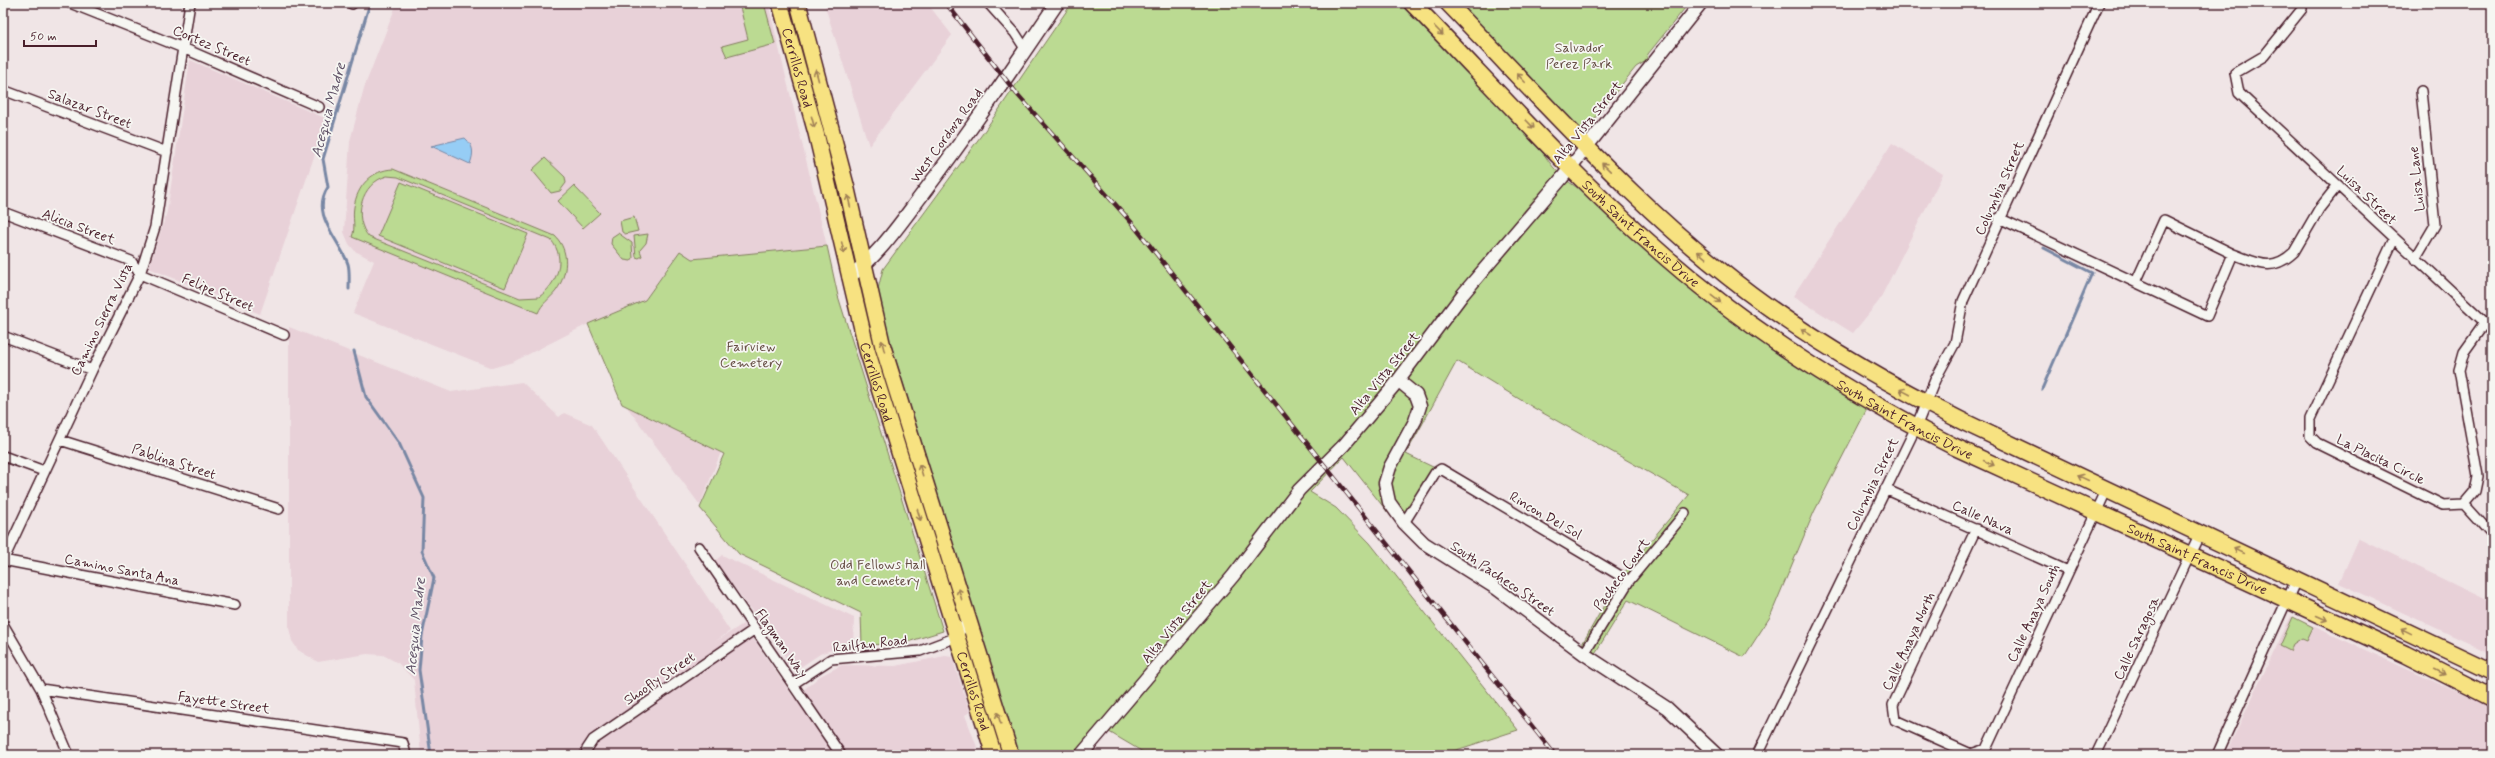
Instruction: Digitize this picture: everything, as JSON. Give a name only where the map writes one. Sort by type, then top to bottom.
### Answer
[{"type":"highway","name":"South Saint Francis Drive","points":[[1412,3],[1571,166],[1652,246],[1746,322],[1825,375],[1916,427],[2286,602],[2405,654],[2492,698]]},
{"type":"highway","name":"South Saint Francis Drive","points":[[1448,3],[1587,147],[1674,231],[1767,306],[1869,372],[1926,403],[2492,672]]},
{"type":"main road","name":"Cerrillos Road","points":[[780,3],[807,100],[867,350],[994,755]]},
{"type":"main road","name":"Cerrillos Road","points":[[798,3],[822,95],[883,347],[1011,755]]},
{"type":"main road","name":"West Cordova Road","points":[[849,277],[876,255],[938,173],[1026,50],[1057,3]]},
{"type":"main road","points":[[807,100],[822,95]]},
{"type":"street","name":"Cortez Street","points":[[70,3],[183,48],[318,107]]},
{"type":"street","name":"Camino Sierra Vista","points":[[3,561],[92,370],[140,274],[155,226],[190,3]]},
{"type":"street","points":[[988,3],[1015,33],[1026,50]]},
{"type":"street","name":"Alta Vista Street","points":[[1081,755],[1233,576],[1299,490],[1344,446],[1398,381],[1463,294],[1587,147],[1701,3]]},
{"type":"street","name":"Columbia Street","points":[[1757,755],[1916,427],[1955,343],[1963,301],[1999,218],[2099,3]]},
{"type":"street","name":"Luisa Street","points":[[2302,9],[2264,56],[2235,73],[2239,93],[2488,327]]},
{"type":"street","name":"Salazar Street","points":[[3,90],[167,152]]},
{"type":"street","name":"Luisa Lane","points":[[2415,259],[2435,226],[2421,91]]},
{"type":"street","points":[[2136,282],[2164,220],[2233,254],[2264,266],[2274,264],[2289,257],[2294,252],[2319,209],[2338,185]]},
{"type":"street","name":"Alicia Street","points":[[3,212],[131,261],[140,274]]},
{"type":"street","points":[[1999,218],[2206,316],[2233,254]]},
{"type":"street","name":"La Placita Circle","points":[[2394,239],[2310,419],[2310,436],[2317,443],[2443,505],[2464,504]]},
{"type":"street","name":"Felipe Street","points":[[140,274],[284,335]]},
{"type":"street","points":[[2488,327],[2464,352],[2459,370],[2478,476],[2475,491],[2464,504],[2492,535]]},
{"type":"street","points":[[3,336],[92,370]]},
{"type":"street","name":"South Pacheco Street","points":[[1398,381],[1416,396],[1420,406],[1415,421],[1390,467],[1385,483],[1389,502],[1404,523],[1424,543],[1523,607],[1584,654],[1667,708],[1717,755]]},
{"type":"street","name":"Pablina Street","points":[[60,440],[279,509]]},
{"type":"street","points":[[3,456],[44,471]]},
{"type":"street","name":"Rincon Del Sol","points":[[1404,523],[1435,473],[1441,469],[1629,581]]},
{"type":"street","name":"Calle Nava","points":[[1886,489],[2068,571]]},
{"type":"street","name":"Calle Anaya South","points":[[1986,749],[2107,489]]},
{"type":"street","name":"Pacheco Court","points":[[1584,654],[1629,581],[1684,513]]},
{"type":"street","name":"Calle Anaya North","points":[[1976,529],[1893,705],[1895,720],[1971,754],[1986,749]]},
{"type":"street","name":"Calle Saragosa","points":[[2096,755],[2200,533]]},
{"type":"street","name":"Flagman Way","points":[[699,547],[794,684],[841,755]]},
{"type":"street","name":"Camino Santa Ana","points":[[3,561],[235,605]]},
{"type":"street","points":[[2217,755],[2297,578]]},
{"type":"street","points":[[957,637],[968,619]]},
{"type":"street","points":[[3,624],[41,689],[69,755]]},
{"type":"street","name":"Shoofly Street","points":[[586,755],[587,749],[593,740],[756,629]]},
{"type":"street","name":"Railfan Road","points":[[794,684],[831,659],[920,651],[957,637]]},
{"type":"street","name":"Fayette Street","points":[[41,689],[403,743],[406,755]]},
{"type":"shaded area","points":[[397,3],[768,3],[827,246],[692,259],[675,257],[645,300],[588,324],[513,362],[492,368],[353,313],[374,261],[355,251],[349,244],[344,232],[350,141],[364,88]]},
{"type":"shaded area","points":[[824,3],[927,3],[952,35],[869,146]]},
{"type":"shaded area","points":[[190,60],[327,119],[260,314],[149,268],[167,212]]},
{"type":"shaded area","points":[[1892,143],[1943,174],[1879,301],[1853,333],[1793,296]]},
{"type":"shaded area","points":[[289,327],[451,392],[522,382],[559,417],[564,413],[592,425],[730,631],[715,642],[743,624],[794,698],[820,676],[842,665],[895,666],[945,656],[952,657],[970,712],[965,715],[980,755],[421,755],[414,680],[398,663],[383,655],[367,654],[318,662],[298,650],[292,641],[289,628]]},
{"type":"shaded area","points":[[627,407],[721,452],[700,505]]},
{"type":"shaded area","points":[[2359,538],[2492,603],[2492,654],[2339,583]]},
{"type":"shaded area","points":[[722,555],[854,618],[853,646],[837,648],[820,654],[802,666],[793,667],[786,664],[785,656],[715,561]]},
{"type":"shaded area","points":[[2291,616],[2492,708],[2492,755],[2225,755]]},
{"type":"green space","points":[[739,3],[764,3],[775,44],[727,57],[722,46],[748,39]]},
{"type":"green space","points":[[1072,3],[1405,3],[1544,154],[1557,172],[1576,187],[1589,193],[1868,407],[1814,512],[1770,617],[1744,657],[1628,600],[1594,655],[1581,646],[1619,579],[1689,495],[1534,408],[1457,361],[1406,454],[1435,468],[1400,528],[1344,457],[1310,492],[1336,508],[1370,543],[1518,730],[1441,755],[1148,755],[1099,726],[1074,755],[1019,755],[886,329],[878,289],[883,269],[983,133]]},
{"type":"green space","name":"Salvador Perez Park","points":[[1455,3],[1689,3],[1648,54],[1646,61],[1636,67],[1586,128],[1578,128]]},
{"type":"green space","points":[[545,158],[565,177],[566,183],[560,191],[551,193],[532,170]]},
{"type":"green space","points":[[393,169],[555,236],[563,249],[566,263],[563,277],[556,291],[538,313],[352,237],[354,230],[354,207],[358,192],[367,180],[378,172]],"holes":[[[387,176],[398,177],[551,240],[556,247],[559,263],[558,271],[551,285],[539,297],[520,298],[369,237],[364,229],[360,211],[365,193],[378,180]]]},
{"type":"green space","points":[[401,182],[528,234],[505,288],[378,236]]},
{"type":"green space","points":[[574,186],[600,213],[583,228],[558,201]]},
{"type":"green space","points":[[634,217],[638,231],[625,234],[622,232],[620,221]]},
{"type":"green space","points":[[618,233],[632,243],[633,258],[631,261],[624,260],[611,244],[612,237]]},
{"type":"green space","points":[[648,234],[646,243],[640,250],[642,256],[639,258],[636,257],[634,236]]},
{"type":"green space","name":"Fairview Cemetery","points":[[827,246],[838,296],[943,631],[901,644],[862,645],[861,613],[739,554],[700,508],[724,454],[622,404],[588,324],[645,300],[680,251],[692,259]]},
{"type":"green space","points":[[2293,617],[2313,627],[2307,640],[2302,638],[2293,644],[2290,651],[2280,646]]},
{"type":"water","points":[[465,138],[472,147],[470,164],[431,146]]},
{"type":"waterway","name":"Acequia Madre","points":[[349,289],[348,264],[324,217],[322,207],[323,197],[328,187],[323,159],[370,3]]},
{"type":"waterway","points":[[2042,389],[2092,273],[2044,248]]},
{"type":"waterway","name":"Acequia Madre","points":[[354,351],[366,397],[399,443],[424,498],[422,551],[434,578],[422,636],[419,670],[431,755]]},
{"type":"railway","points":[[946,3],[1017,94],[1131,222],[1555,755]]},
{"type":"park label","name":"Odd Fellows Hall and Cemetery","points":[[878,572]]}]
